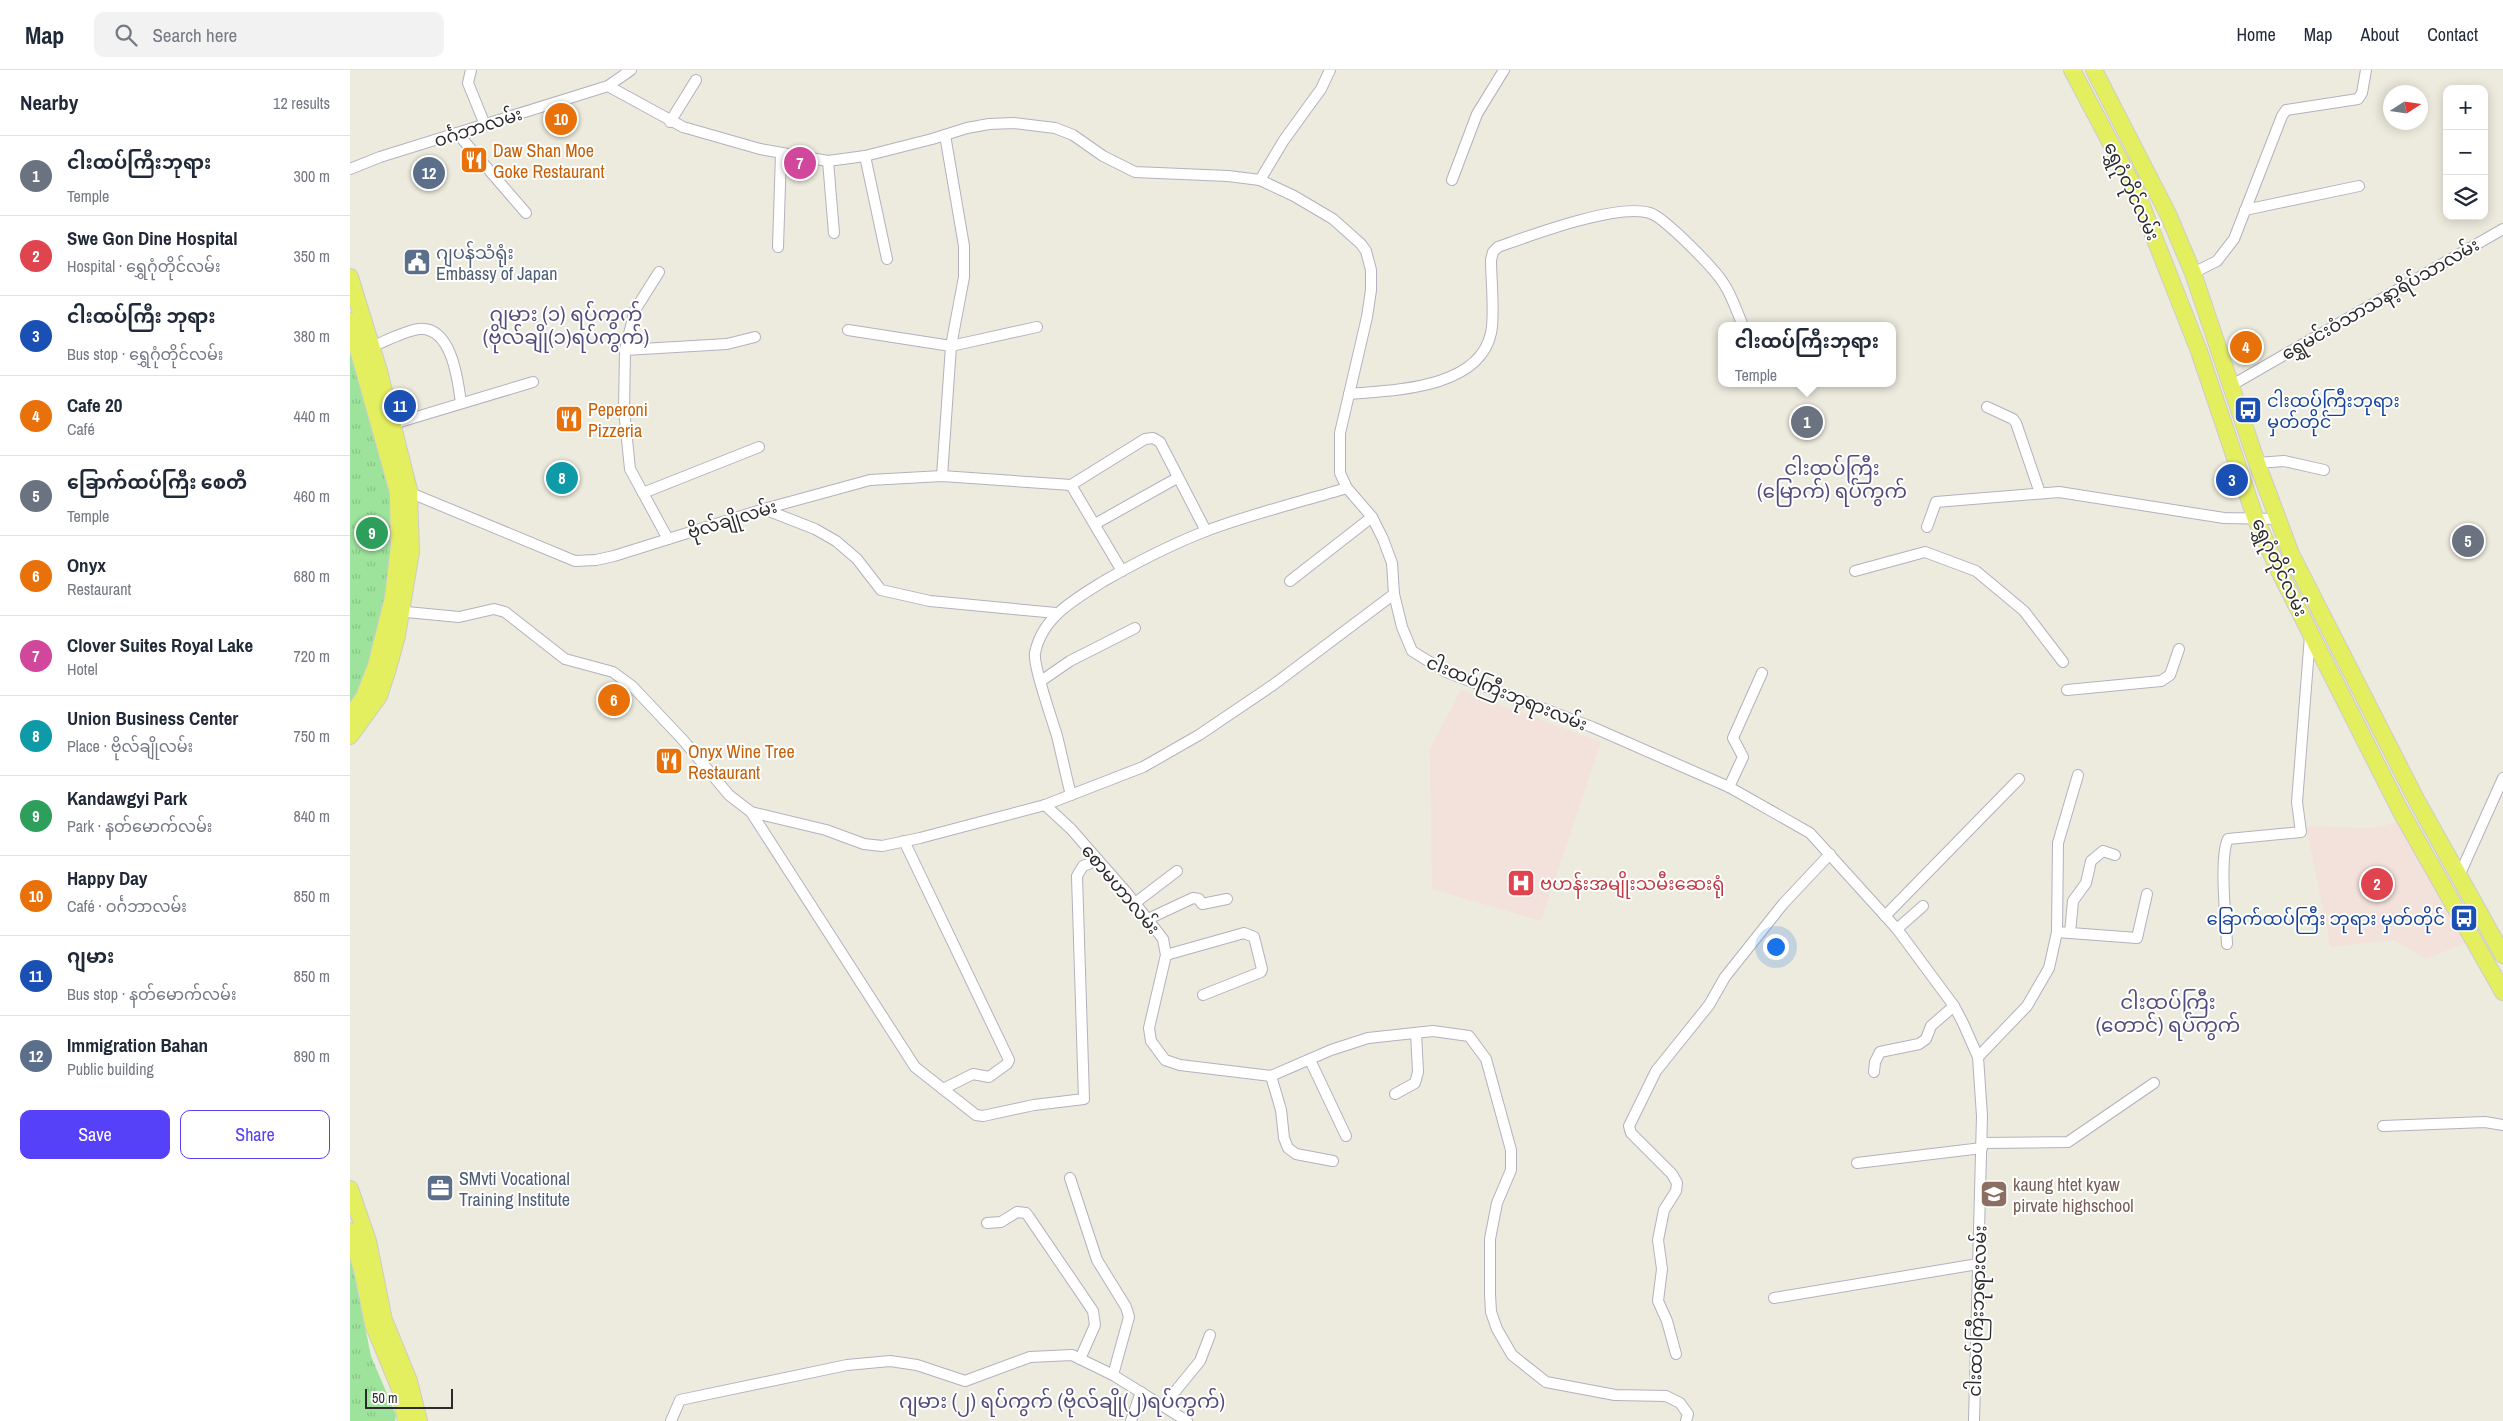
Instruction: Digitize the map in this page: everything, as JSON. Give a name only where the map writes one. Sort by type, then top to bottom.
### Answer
[{"type":"main road","name":"ရွှေဂုံတိုင်လမ်း","points":[[2072,70],[2136,191],[2199,351],[2256,520],[2280,573],[2400,810],[2503,990]]},
{"type":"main road","name":"ရွှေဂုံတိုင်လမ်း","points":[[2094,70],[2168,214],[2193,273],[2257,463],[2291,554],[2417,801],[2503,953]]},
{"type":"main road","points":[[350,277],[354,320],[404,491],[411,552],[396,611],[376,666],[364,697],[350,717]]},
{"type":"main road","points":[[354,320],[372,347],[393,424],[391,443]]},
{"type":"main road","points":[[350,736],[379,696],[398,636],[396,611]]},
{"type":"main road","points":[[2487,963],[2503,953]]},
{"type":"main road","points":[[350,1189],[371,1250],[384,1320],[409,1381],[419,1421]]},
{"type":"main road","points":[[350,1231],[364,1273],[373,1324],[400,1389],[406,1421]]},
{"type":"street","points":[[471,70],[468,83],[485,125]]},
{"type":"street","name":"ဝင်္ဂဘာလမ်း","points":[[350,169],[457,133],[608,86],[631,70]]},
{"type":"street","points":[[1260,180],[1284,140],[1321,89],[1330,70]]},
{"type":"street","points":[[1452,180],[1477,114],[1504,70]]},
{"type":"street","points":[[2193,273],[2217,260],[2234,239],[2286,110],[2358,99],[2362,93],[2366,70]]},
{"type":"street","points":[[670,122],[696,80]]},
{"type":"street","name":"ငါးထပ်ကြီးဘုရားလမ်း","points":[[608,86],[670,122],[683,127],[781,154],[828,161],[865,156],[989,124],[1055,128],[1073,135],[1103,156],[1135,172],[1228,176],[1260,180],[1294,196],[1333,219],[1366,251],[1371,270],[1371,290],[1367,317],[1340,433],[1338,458],[1340,473],[1347,488],[1372,517],[1384,538],[1392,563],[1394,594],[1406,640],[1412,651],[1446,672],[1592,727],[1729,787],[1810,833],[1897,929],[1954,1006],[1972,1041],[1978,1057],[1981,1075],[1982,1146],[1975,1319],[1974,1421]]},
{"type":"street","points":[[457,133],[526,213]]},
{"type":"street","points":[[942,476],[951,346],[964,277],[964,246],[945,134]]},
{"type":"street","points":[[778,247],[781,154]]},
{"type":"street","points":[[865,156],[888,259]]},
{"type":"street","points":[[828,161],[834,233]]},
{"type":"street","points":[[2246,210],[2359,186]]},
{"type":"street","points":[[1349,394],[1418,386],[1452,378],[1477,362],[1491,333],[1491,260],[1493,252],[1498,247],[1555,226],[1633,211],[1651,214],[1681,237],[1724,283],[1741,322]]},
{"type":"street","name":"ရွှေမင်းဝံသာသနာ့ရိပ်သာလမ်း","points":[[2232,385],[2503,229]]},
{"type":"street","points":[[660,272],[635,310],[625,350],[624,410],[630,469],[668,539]]},
{"type":"street","points":[[848,330],[951,346],[1037,327]]},
{"type":"street","points":[[372,347],[418,329],[436,335],[443,341],[452,357],[461,403]]},
{"type":"street","points":[[625,350],[727,344],[756,337]]},
{"type":"street","points":[[393,424],[533,382]]},
{"type":"street","points":[[1987,407],[2013,419],[2016,423],[2040,492]]},
{"type":"street","points":[[1122,571],[1071,485],[1145,439],[1153,438],[1160,442],[1206,531]]},
{"type":"street","points":[[643,492],[759,448]]},
{"type":"street","points":[[2257,463],[2284,461],[2324,470]]},
{"type":"street","name":"ဗိုလ်ချိုလမ်း","points":[[404,491],[574,561],[596,560],[614,556],[764,509],[870,480],[942,476],[1071,485]]},
{"type":"street","points":[[1095,524],[1177,478]]},
{"type":"street","points":[[1071,795],[1041,681],[1035,666],[1035,652],[1045,630],[1056,614],[1075,599],[1146,557],[1206,531],[1347,488]]},
{"type":"street","points":[[1927,527],[1936,502],[2040,492],[2071,493],[2160,510],[2224,518],[2278,519]]},
{"type":"street","points":[[764,509],[815,530],[836,541],[857,559],[881,590],[930,601],[1056,614]]},
{"type":"street","points":[[1290,581],[1372,517]]},
{"type":"street","points":[[1855,571],[1925,552],[1976,571],[2024,611],[2063,662]]},
{"type":"street","points":[[751,812],[810,825],[864,844],[882,846],[1045,805],[1144,767],[1199,735],[1394,594]]},
{"type":"street","points":[[396,611],[459,617],[494,609],[505,612],[565,659],[613,672],[632,686],[683,740],[729,795],[751,812],[915,1067],[976,1114],[983,1116],[1034,1105],[1084,1099],[1077,876],[1083,866],[1098,860]]},
{"type":"street","points":[[1041,681],[1070,661],[1135,628]]},
{"type":"street","points":[[2227,944],[2224,870],[2225,844],[2228,839],[2301,832],[2297,802],[2311,631]]},
{"type":"street","points":[[2067,690],[2161,682],[2170,675],[2178,649]]},
{"type":"street","points":[[1729,787],[1743,757],[1733,738],[1762,672]]},
{"type":"street","points":[[1978,1057],[2027,1006],[2049,968],[2057,932],[2058,843],[2078,775]]},
{"type":"street","points":[[2459,876],[2503,778]]},
{"type":"street","points":[[1885,916],[2019,779]]},
{"type":"street","name":"စောမဟာလမ်း","points":[[1045,805],[1071,829],[1135,903],[1162,939],[1166,955],[1149,1028],[1151,1041],[1165,1060],[1180,1065],[1271,1076],[1368,1038],[1433,1032],[1469,1036],[1486,1059],[1511,1150],[1511,1170],[1496,1203],[1490,1239],[1491,1312],[1497,1329],[1512,1355],[1546,1382],[1614,1395],[1666,1396],[1680,1403],[1688,1414],[1686,1421]]},
{"type":"street","points":[[904,841],[1009,1060],[1007,1064],[989,1077],[973,1074],[944,1089]]},
{"type":"street","points":[[2070,933],[2073,901],[2086,883],[2092,861],[2104,851],[2116,855]]},
{"type":"street","points":[[1676,1354],[1658,1301],[1662,1269],[1658,1240],[1664,1210],[1676,1191],[1677,1183],[1672,1174],[1631,1133],[1628,1126],[1656,1070],[1709,1005],[1724,976],[1783,904],[1830,854]]},
{"type":"street","points":[[1135,903],[1177,871]]},
{"type":"street","points":[[2057,932],[2137,938],[2147,894]]},
{"type":"street","points":[[1148,919],[1193,898],[1199,899],[1202,904],[1227,898]]},
{"type":"street","points":[[1897,929],[1923,906]]},
{"type":"street","points":[[1166,955],[1244,933],[1254,937],[1262,969],[1261,972],[1204,995]]},
{"type":"street","points":[[1874,1072],[1875,1062],[1880,1052],[1919,1044],[1926,1039],[1930,1026],[1954,1006]]},
{"type":"street","points":[[1395,1094],[1415,1083],[1418,1072],[1416,1033]]},
{"type":"street","points":[[1310,1060],[1346,1136]]},
{"type":"street","points":[[1271,1076],[1282,1110],[1284,1138],[1288,1148],[1296,1154],[1333,1161]]},
{"type":"street","points":[[1857,1163],[1982,1146],[2068,1142],[2154,1083]]},
{"type":"street","points":[[2383,1126],[2485,1122],[2503,1125]]},
{"type":"street","points":[[1070,1178],[1097,1260],[1126,1307],[1129,1317],[1113,1375]]},
{"type":"street","points":[[987,1223],[1001,1222],[1017,1212],[1026,1213],[1030,1217],[1093,1311],[1095,1325],[1080,1359]]},
{"type":"street","points":[[1774,1298],[1978,1264]]},
{"type":"street","points":[[1164,1405],[1200,1361],[1210,1335]]},
{"type":"street","points":[[671,1421],[680,1400],[847,1364],[890,1361],[917,1365],[965,1381],[1030,1358],[1072,1355],[1113,1375],[1187,1421]]},
{"type":"street","points":[[1131,1421],[1141,1392]]},
{"type":"shaded area","points":[[1461,690],[1601,742],[1541,921],[1432,889],[1430,749]]},
{"type":"shaded area","points":[[2403,821],[2468,942],[2426,959],[2394,940],[2331,947],[2306,826],[2372,828]]},
{"type":"green space","points":[[350,344],[395,495],[393,571],[362,691],[350,707]]},
{"type":"green space","points":[[350,1255],[371,1356],[396,1415],[395,1421],[350,1421]]},
{"type":"place","name":"Happy Day","points":[[561,119]]},
{"type":"place","name":"Daw Shan Moe Goke Restaurant","points":[[474,160]]},
{"type":"place","name":"Clover Suites Royal Lake","points":[[800,163]]},
{"type":"place","name":"Immigration Bahan","points":[[429,173]]},
{"type":"place","name":"ဂျပန်သံရုံး Embassy of Japan","points":[[417,262]]},
{"type":"place","name":"Cafe 20","points":[[2246,347]]},
{"type":"place","name":"ဂျမား","points":[[400,406]]},
{"type":"place","name":"ငါးထပ်ကြီးဘုရား မှတ်တိုင်","points":[[2248,410]]},
{"type":"place","name":"Peperoni Pizzeria","points":[[569,419]]},
{"type":"place","name":"ငါးထပ်ကြီးဘုရား","points":[[1807,422]]},
{"type":"place","name":"Union Business Center","points":[[562,478]]},
{"type":"place","name":"ငါးထပ်ကြီး ဘုရား","points":[[2232,480]]},
{"type":"place","name":"Kandawgyi Park","points":[[372,533]]},
{"type":"place","name":"ခြောက်ထပ်ကြီး စေတီ","points":[[2468,541]]},
{"type":"place","name":"Onyx","points":[[614,700]]},
{"type":"place","name":"Onyx Wine Tree Restaurant","points":[[669,761]]},
{"type":"place","name":"ဗဟန်းအမျိုးသမီးဆေးရုံ","points":[[1521,883]]},
{"type":"place","name":"Swe Gon Dine Hospital","points":[[2377,884]]},
{"type":"place","name":"ခြောက်ထပ်ကြီး ဘုရား မှတ်တိုင်","points":[[2464,918]]},
{"type":"place","name":"SMvti Vocational Training Institute","points":[[440,1188]]},
{"type":"place","name":"kaung htet kyaw pirvate highschool","points":[[1994,1194]]},
{"type":"district","name":"ဂျမား (၁) ရပ်ကွက် (ဗိုလ်ချို(၁)ရပ်ကွက်)","points":[[566,324]]},
{"type":"district","name":"ငါးထပ်ကြီး (မြောက်) ရပ်ကွက်","points":[[1832,478]]},
{"type":"district","name":"ငါးထပ်ကြီး (တောင်) ရပ်ကွက်","points":[[2168,1012]]},
{"type":"district","name":"ဂျမား (၂) ရပ်ကွက် (ဗိုလ်ချို(၂)ရပ်ကွက်)","points":[[1062,1400]]}]
